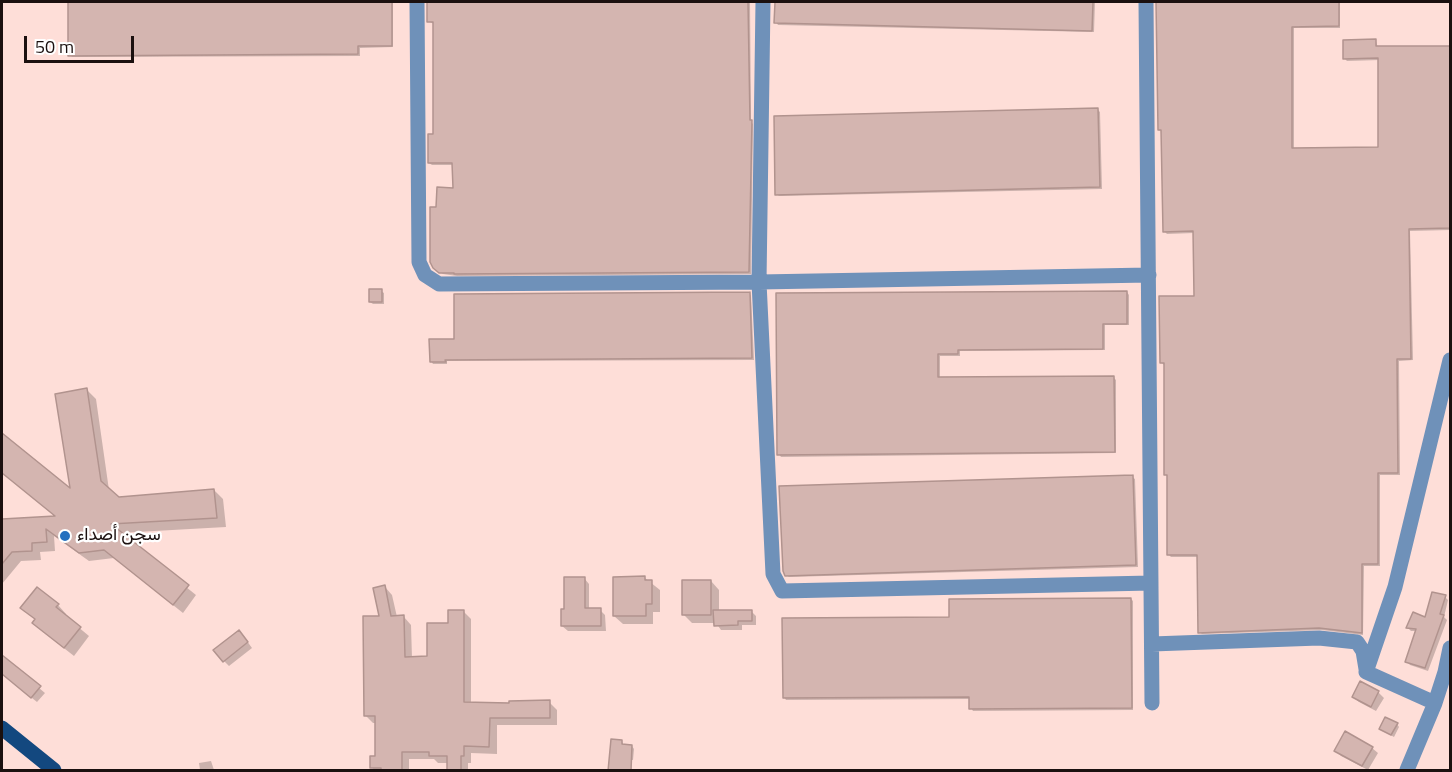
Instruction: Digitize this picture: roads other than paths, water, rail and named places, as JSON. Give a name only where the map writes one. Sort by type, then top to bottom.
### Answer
[{"type":"main road","points":[[2,728],[54,771]]},
{"type":"lane","points":[[417,2],[419,262],[425,275],[439,284],[759,282],[1149,274]]},
{"type":"lane","points":[[762,2],[759,282],[773,574],[782,591],[1151,583]]},
{"type":"lane","points":[[1146,2],[1152,704]]},
{"type":"lane","points":[[1366,672],[1395,587],[1450,360]]},
{"type":"lane","points":[[1152,645],[1320,638],[1357,642],[1363,651],[1366,672]]},
{"type":"lane","points":[[1407,771],[1448,672],[1450,648]]},
{"type":"lane","points":[[1366,672],[1435,702]]},
{"type":"place","name":"سجن أصداء","points":[[65,536]]}]
